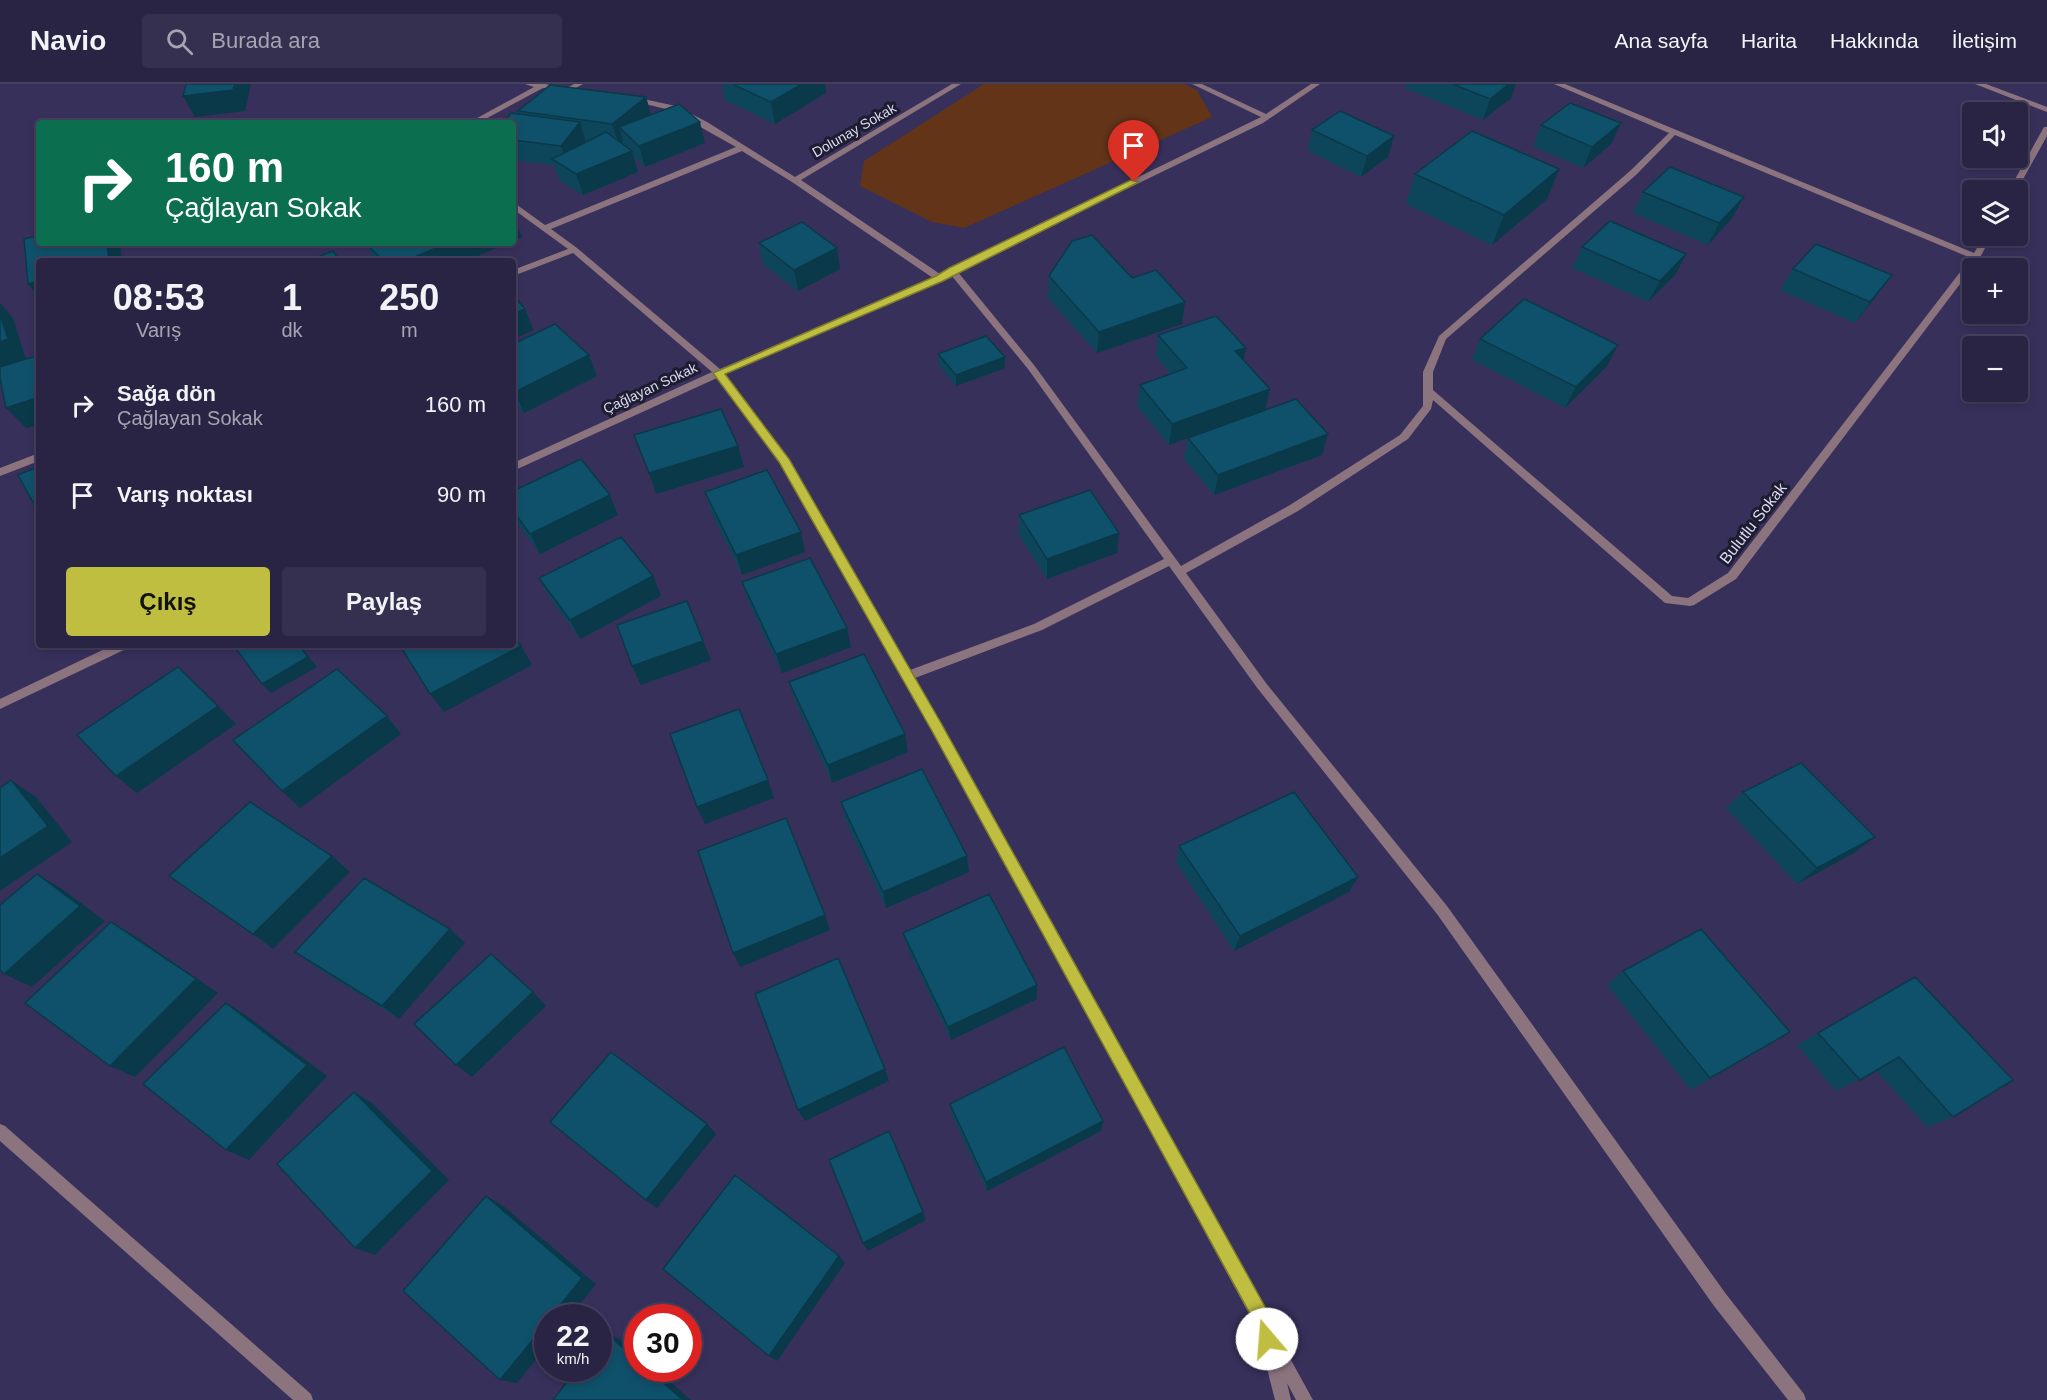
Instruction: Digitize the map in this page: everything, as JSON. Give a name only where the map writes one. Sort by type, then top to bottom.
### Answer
[{"type":"street","points":[[529,84],[589,92]]},
{"type":"street","points":[[569,90],[579,84]]},
{"type":"street","name":"Dolunay Sokak","points":[[795,180],[957,84]]},
{"type":"street","points":[[1196,84],[1267,117]]},
{"type":"street","name":"Çağlayan Sokak","points":[[516,466],[719,373],[940,278],[952,270],[1267,117],[1316,84]]},
{"type":"street","points":[[1558,84],[1976,257]]},
{"type":"street","points":[[1979,84],[2047,110]]},
{"type":"street","points":[[478,120],[541,86]]},
{"type":"street","points":[[619,96],[673,108],[795,180],[940,278]]},
{"type":"street","points":[[2019,180],[2047,129]]},
{"type":"street","points":[[1180,572],[1294,508],[1404,437],[1428,407],[1428,372],[1442,338],[1633,173],[1674,132]]},
{"type":"street","points":[[545,228],[742,148]]},
{"type":"street","points":[[516,207],[574,250],[719,373],[783,459],[907,676],[1262,1318],[1305,1400]]},
{"type":"street","name":"Bulutlu Sokak","points":[[1428,391],[1669,600],[1690,602],[1732,576],[1982,246]]},
{"type":"street","points":[[516,272],[574,250]]},
{"type":"street","points":[[952,270],[1031,367],[1262,686],[1442,910],[1719,1300],[1798,1400]]},
{"type":"street","points":[[0,472],[36,458]]},
{"type":"street","points":[[907,676],[1038,627],[1171,560]]},
{"type":"street","points":[[0,704],[118,648]]},
{"type":"street","points":[[0,1131],[305,1400]]},
{"type":"street","points":[[1262,1318],[1283,1400]]},
{"type":"shaded area","points":[[984,84],[1183,84],[1197,90],[1212,117],[964,228],[932,222],[860,186],[864,161]]},
{"type":"building","points":[[186,84],[235,84],[233,90],[183,96]]},
{"type":"building","points":[[732,84],[802,84],[771,102]]},
{"type":"building","points":[[1453,84],[1509,84],[1490,99]]},
{"type":"building","points":[[550,85],[646,97],[612,124],[518,111]]},
{"type":"building","points":[[1570,103],[1621,123],[1592,147],[1541,125]]},
{"type":"building","points":[[679,104],[700,122],[639,146],[619,127]]},
{"type":"building","points":[[1340,111],[1394,136],[1367,156],[1312,130]]},
{"type":"building","points":[[511,113],[580,122],[561,146],[516,140],[516,120],[505,120]]},
{"type":"building","points":[[1472,131],[1559,169],[1504,215],[1415,174]]},
{"type":"building","points":[[606,132],[632,151],[576,174],[552,159]]},
{"type":"building","points":[[1670,167],[1744,197],[1719,223],[1643,192]]},
{"type":"building","points":[[1610,221],[1686,254],[1660,281],[1582,247]]},
{"type":"building","points":[[802,222],[837,248],[794,270],[759,243]]},
{"type":"building","points":[[1092,235],[1132,278],[1156,270],[1185,302],[1099,332],[1049,276],[1072,241]]},
{"type":"building","points":[[36,236],[36,246],[107,246],[109,258],[36,258],[36,282],[28,284],[24,239]]},
{"type":"building","points":[[1816,244],[1892,275],[1870,302],[1793,269]]},
{"type":"building","points":[[369,246],[441,246],[412,258],[380,258]]},
{"type":"building","points":[[333,251],[338,258],[315,258]]},
{"type":"building","points":[[516,298],[525,309],[516,313]]},
{"type":"building","points":[[1524,299],[1618,345],[1576,387],[1480,339]]},
{"type":"building","points":[[0,314],[8,339],[0,342]]},
{"type":"building","points":[[1216,316],[1246,348],[1235,351],[1270,389],[1172,424],[1140,385],[1187,368],[1158,335]]},
{"type":"building","points":[[555,324],[589,355],[516,392],[516,343]]},
{"type":"building","points":[[986,336],[1005,357],[956,375],[938,354]]},
{"type":"building","points":[[36,356],[36,398],[6,408],[0,367]]},
{"type":"building","points":[[1296,399],[1328,434],[1218,475],[1188,438]]},
{"type":"building","points":[[721,409],[738,446],[649,473],[634,435]]},
{"type":"building","points":[[581,459],[610,495],[530,534],[516,515],[516,490]]},
{"type":"building","points":[[36,467],[36,508],[18,475]]},
{"type":"building","points":[[767,470],[801,532],[736,555],[705,492]]},
{"type":"building","points":[[1090,490],[1119,533],[1047,559],[1019,515]]},
{"type":"building","points":[[621,537],[653,576],[570,620],[539,578]]},
{"type":"building","points":[[810,558],[847,628],[776,654],[742,582]]},
{"type":"building","points":[[687,601],[703,641],[632,666],[617,625]]},
{"type":"building","points":[[516,640],[521,646],[430,694],[402,649],[516,648]]},
{"type":"building","points":[[235,648],[301,648],[308,657],[262,684]]},
{"type":"building","points":[[864,654],[905,734],[828,765],[789,682]]},
{"type":"building","points":[[178,667],[218,706],[116,776],[77,735]]},
{"type":"building","points":[[337,669],[387,716],[282,791],[233,740]]},
{"type":"building","points":[[739,709],[768,780],[697,807],[670,734]]},
{"type":"building","points":[[1801,763],[1875,837],[1817,868],[1743,792]]},
{"type":"building","points":[[922,769],[967,856],[883,892],[841,802]]},
{"type":"building","points":[[11,780],[48,826],[0,858],[0,788]]},
{"type":"building","points":[[1294,792],[1358,877],[1240,936],[1179,846]]},
{"type":"building","points":[[250,802],[332,856],[253,934],[169,876]]},
{"type":"building","points":[[786,818],[825,915],[733,953],[698,851]]},
{"type":"building","points":[[37,874],[80,906],[4,974],[0,970],[0,905]]},
{"type":"building","points":[[364,878],[450,929],[382,1006],[295,952]]},
{"type":"building","points":[[989,894],[1037,985],[948,1027],[903,933]]},
{"type":"building","points":[[111,922],[196,979],[110,1066],[25,1003]]},
{"type":"building","points":[[1701,929],[1790,1032],[1710,1078],[1623,971]]},
{"type":"building","points":[[491,954],[533,992],[456,1065],[414,1024]]},
{"type":"building","points":[[838,958],[885,1069],[798,1110],[755,994]]},
{"type":"building","points":[[1915,977],[2013,1080],[1953,1117],[1899,1057],[1860,1080],[1818,1033]]},
{"type":"building","points":[[226,1003],[307,1065],[226,1150],[143,1084]]},
{"type":"building","points":[[1064,1047],[1103,1121],[986,1182],[950,1104]]},
{"type":"building","points":[[611,1052],[707,1124],[646,1200],[550,1122]]},
{"type":"building","points":[[354,1092],[432,1171],[355,1248],[277,1164]]},
{"type":"building","points":[[889,1131],[923,1212],[863,1243],[829,1160]]},
{"type":"building","points":[[735,1175],[839,1256],[769,1356],[663,1269]]},
{"type":"building","points":[[486,1196],[582,1278],[561,1304],[534,1304],[534,1338],[500,1380],[403,1291]]},
{"type":"building","points":[[612,1339],[624,1349],[624,1382],[662,1382],[683,1400],[553,1400],[567,1382],[612,1382]]},
{"type":"route","points":[[1134,182],[952,270],[940,278],[719,373],[783,459],[937,727],[1262,1318],[1267,1339]]}]
